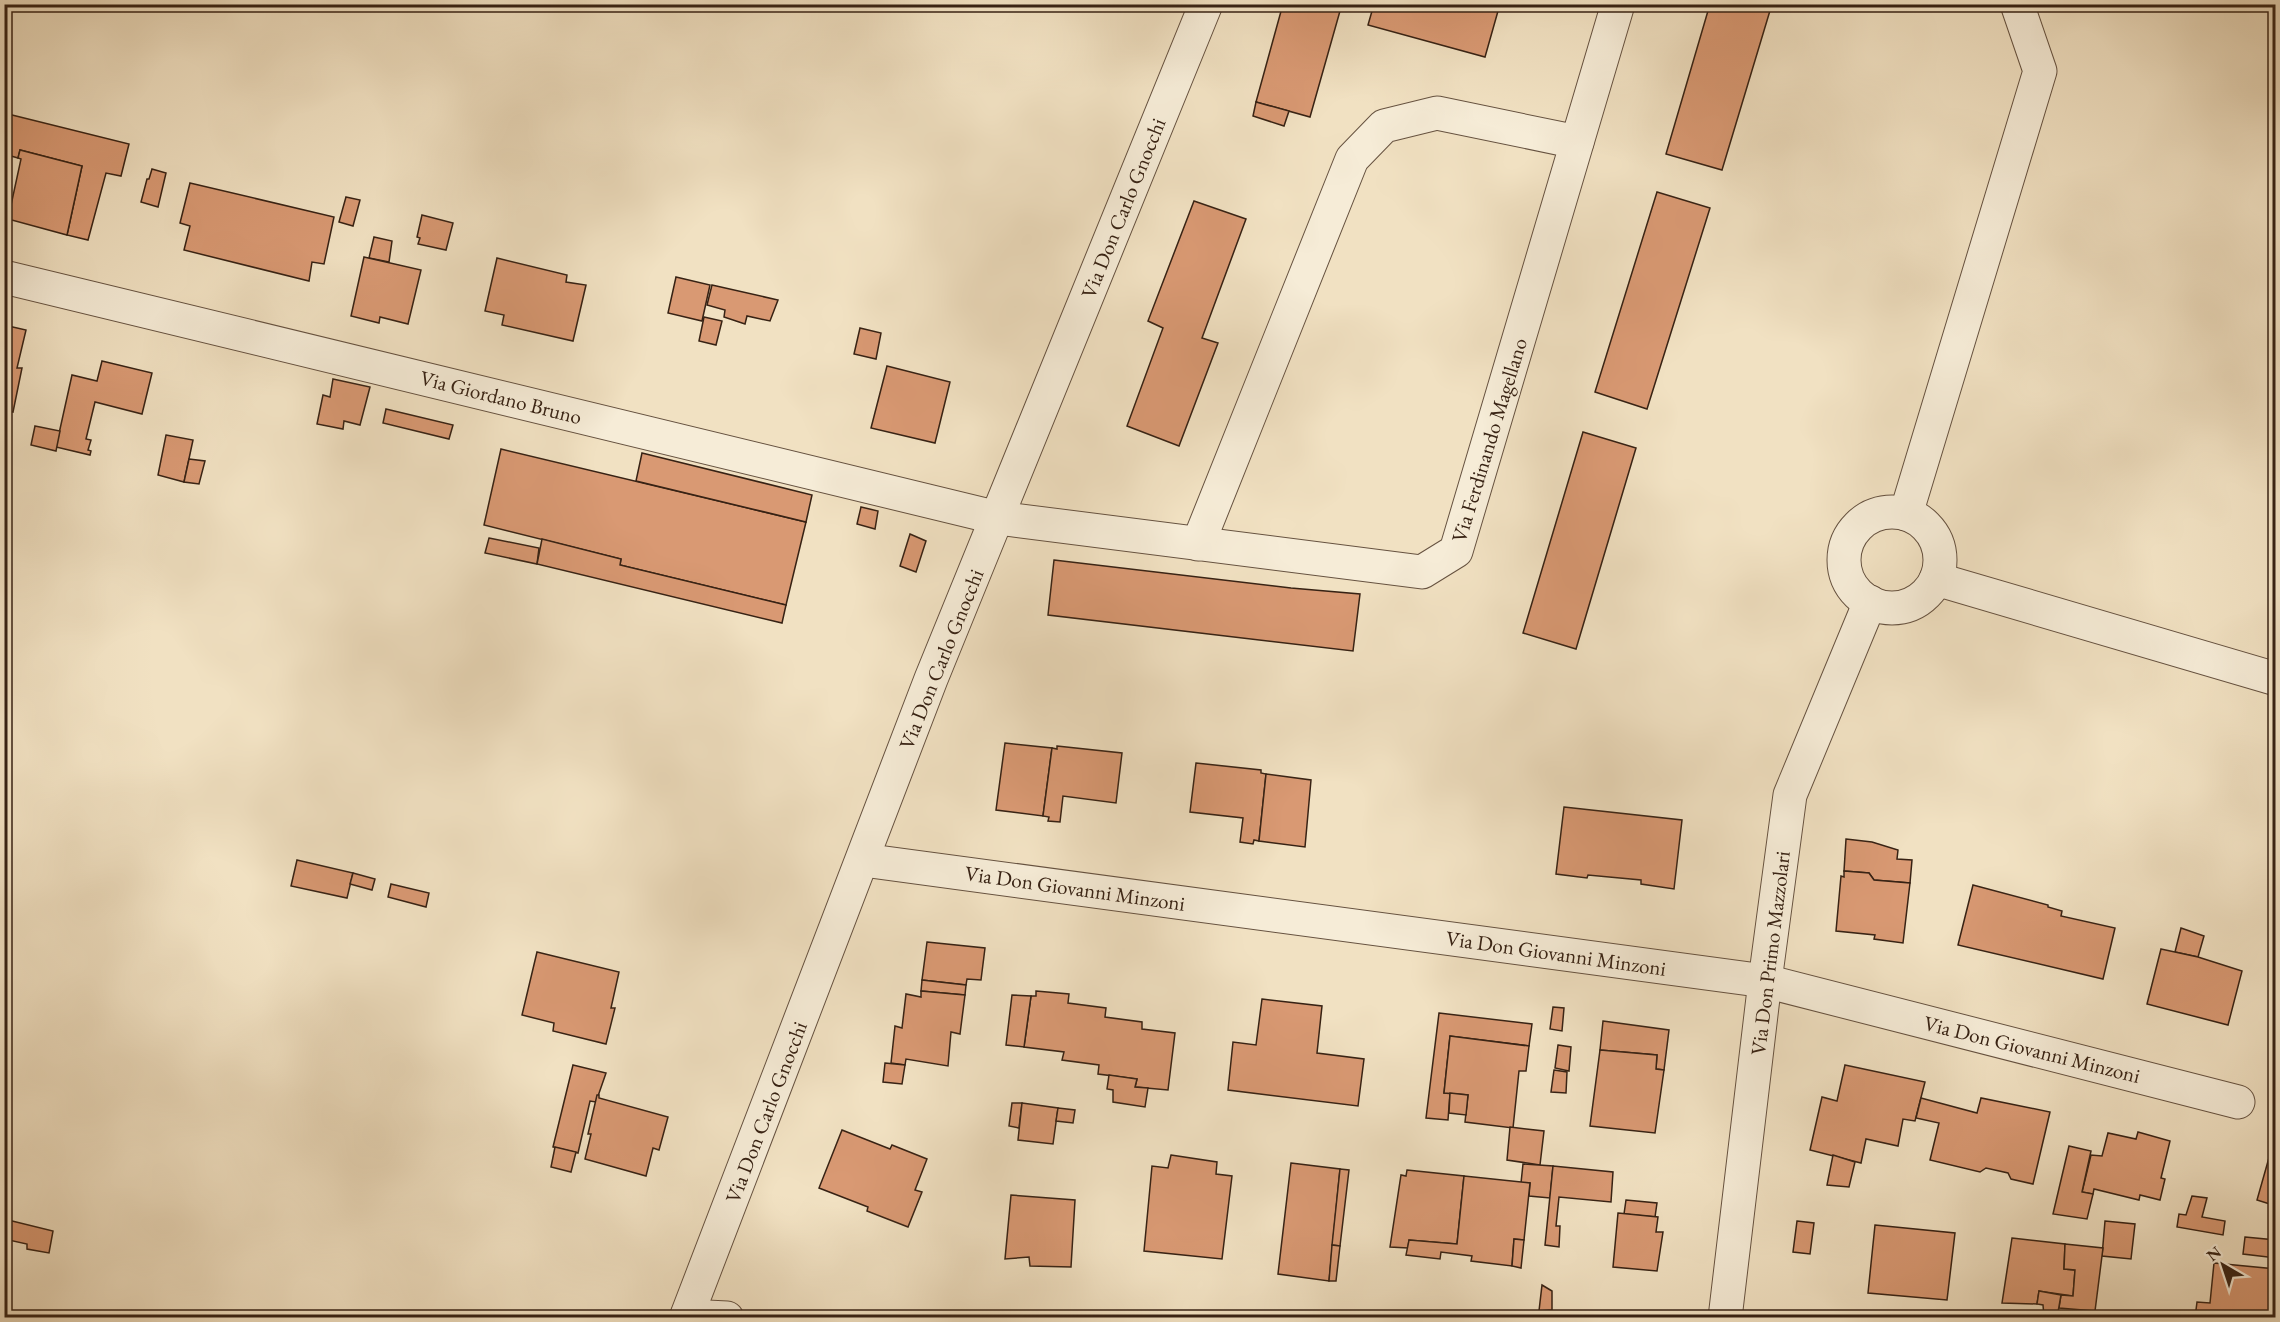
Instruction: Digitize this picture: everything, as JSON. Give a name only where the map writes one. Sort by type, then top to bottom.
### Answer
[{"type":"street","name":"Via Don Carlo Gnocchi","points":[[687,1316],[931,679],[1206,4]]},
{"type":"street","name":"Via Ferdinando Magellano","points":[[998,518],[1422,572],[1456,551],[1618,4]]},
{"type":"street","points":[[1906,514],[2040,71],[2018,4]]},
{"type":"street","points":[[1198,544],[1352,159],[1384,126],[1437,113],[1577,142]]},
{"type":"street","name":"Via Giordano Bruno","points":[[4,277],[998,518]]},
{"type":"street","points":[[1890,512],[1906,514],[1920,521],[1932,532],[1939,547],[1941,563],[1936,579],[1928,592],[1916,602],[1901,607],[1885,607],[1870,602],[1858,593],[1849,580],[1845,565],[1845,550],[1851,535],[1875,516],[1890,512]]},
{"type":"street","points":[[1936,579],[2276,679]]},
{"type":"street","name":"Via Don Primo Mazzolari","points":[[1725,1317],[1765,981],[1790,795],[1870,602]]},
{"type":"street","name":"Via Don Giovanni Minzoni","points":[[863,860],[1765,981],[2238,1102]]},
{"type":"street","points":[[687,1316],[727,1317]]},
{"type":"building","points":[[1283,4],[1315,4],[1340,11],[1310,117],[1256,102]]},
{"type":"building","points":[[1374,4],[1500,4],[1485,57],[1368,25]]},
{"type":"building","points":[[1710,4],[1772,4],[1722,170],[1666,154]]},
{"type":"building","points":[[1256,102],[1289,111],[1284,126],[1253,116]]},
{"type":"building","points":[[4,113],[129,144],[121,176],[106,173],[88,240],[67,235],[82,166],[20,150],[18,158],[4,154]]},
{"type":"building","points":[[20,150],[82,166],[67,235],[8,219],[21,159],[18,158]]},
{"type":"building","points":[[152,169],[166,173],[158,207],[141,202]]},
{"type":"building","points":[[190,183],[334,217],[324,264],[312,262],[309,281],[184,250],[190,226],[180,223]]},
{"type":"building","points":[[1657,192],[1710,208],[1647,409],[1595,392]]},
{"type":"building","points":[[346,197],[360,200],[353,226],[339,222]]},
{"type":"building","points":[[1194,201],[1246,219],[1202,338],[1218,343],[1179,446],[1127,426],[1163,328],[1148,321]]},
{"type":"building","points":[[422,215],[453,223],[446,250],[418,244],[420,238],[417,237]]},
{"type":"building","points":[[374,237],[392,241],[389,262],[369,258]]},
{"type":"building","points":[[364,257],[421,270],[408,324],[380,317],[379,323],[351,316]]},
{"type":"building","points":[[497,258],[567,275],[566,282],[586,285],[573,341],[502,325],[504,315],[485,311]]},
{"type":"building","points":[[676,277],[710,285],[702,321],[668,313]]},
{"type":"building","points":[[712,285],[778,300],[770,321],[747,316],[745,324],[724,317],[725,310],[707,305]]},
{"type":"building","points":[[704,317],[722,321],[716,345],[699,341]]},
{"type":"building","points":[[4,325],[26,330],[17,368],[22,368],[13,412],[4,410]]},
{"type":"building","points":[[860,328],[881,333],[876,359],[854,354]]},
{"type":"building","points":[[102,361],[152,373],[142,414],[95,402],[86,439],[91,440],[88,450],[91,451],[90,455],[56,447],[72,375],[97,381]]},
{"type":"building","points":[[887,366],[950,382],[935,443],[871,428]]},
{"type":"building","points":[[333,379],[370,387],[360,425],[344,421],[343,429],[317,424],[323,395],[330,397]]},
{"type":"building","points":[[386,409],[453,425],[449,439],[383,423]]},
{"type":"building","points":[[35,426],[60,431],[56,451],[31,445]]},
{"type":"building","points":[[1583,432],[1636,448],[1576,649],[1523,633]]},
{"type":"building","points":[[166,435],[193,440],[184,482],[158,475]]},
{"type":"building","points":[[501,449],[806,522],[786,605],[620,565],[621,559],[484,525]]},
{"type":"building","points":[[642,453],[812,495],[806,522],[636,481]]},
{"type":"building","points":[[189,459],[205,461],[199,484],[184,482]]},
{"type":"building","points":[[861,507],[878,511],[875,529],[857,524]]},
{"type":"building","points":[[910,534],[926,541],[916,572],[900,566]]},
{"type":"building","points":[[489,538],[539,548],[537,564],[485,553]]},
{"type":"building","points":[[542,539],[621,559],[620,565],[786,605],[782,623],[537,564]]},
{"type":"building","points":[[1054,560],[1360,594],[1353,651],[1048,615]]},
{"type":"building","points":[[1005,743],[1052,748],[1043,816],[996,810]]},
{"type":"building","points":[[1057,746],[1122,753],[1116,803],[1063,796],[1060,822],[1048,821],[1049,817],[1043,816],[1052,748],[1057,749]]},
{"type":"building","points":[[1196,763],[1261,770],[1261,773],[1266,774],[1259,841],[1254,840],[1253,844],[1240,842],[1243,818],[1190,812]]},
{"type":"building","points":[[1266,774],[1311,780],[1305,847],[1259,841]]},
{"type":"building","points":[[1564,807],[1682,820],[1674,889],[1641,884],[1641,880],[1588,875],[1587,878],[1556,874]]},
{"type":"building","points":[[1846,839],[1872,842],[1898,850],[1897,859],[1912,860],[1910,883],[1874,880],[1869,873],[1844,871]]},
{"type":"building","points":[[297,860],[353,873],[347,898],[291,886]]},
{"type":"building","points":[[1844,871],[1869,873],[1874,880],[1910,883],[1903,943],[1874,939],[1875,935],[1836,931],[1841,876],[1844,877]]},
{"type":"building","points":[[353,873],[375,879],[372,890],[350,884]]},
{"type":"building","points":[[391,884],[429,893],[426,907],[388,897]]},
{"type":"building","points":[[1973,885],[2048,905],[2048,907],[2062,911],[2061,916],[2115,928],[2103,979],[1958,945]]},
{"type":"building","points":[[2181,928],[2204,936],[2198,957],[2175,952]]},
{"type":"building","points":[[927,942],[985,948],[981,980],[967,979],[966,985],[922,980]]},
{"type":"building","points":[[2161,949],[2198,957],[2242,971],[2228,1025],[2147,1004]]},
{"type":"building","points":[[537,952],[619,972],[611,1008],[615,1008],[606,1044],[553,1031],[554,1023],[522,1015]]},
{"type":"building","points":[[922,980],[966,985],[965,995],[921,991]]},
{"type":"building","points":[[921,991],[965,995],[960,1034],[951,1032],[948,1066],[906,1059],[905,1065],[891,1063],[895,1026],[902,1028],[906,994],[921,997]]},
{"type":"building","points":[[1036,991],[1069,994],[1068,1003],[1106,1008],[1105,1017],[1142,1022],[1142,1029],[1175,1033],[1168,1090],[1135,1087],[1137,1079],[1098,1074],[1099,1065],[1062,1060],[1064,1052],[1024,1047],[1031,996],[1036,996]]},
{"type":"building","points":[[1012,995],[1031,996],[1024,1047],[1006,1045]]},
{"type":"building","points":[[1262,999],[1322,1006],[1317,1053],[1364,1059],[1358,1106],[1228,1090],[1233,1042],[1256,1045]]},
{"type":"building","points":[[1553,1007],[1564,1008],[1562,1031],[1550,1029]]},
{"type":"building","points":[[1439,1013],[1532,1024],[1529,1046],[1450,1036],[1444,1093],[1450,1093],[1448,1120],[1426,1118]]},
{"type":"building","points":[[1603,1021],[1669,1030],[1664,1070],[1656,1069],[1657,1055],[1600,1050]]},
{"type":"building","points":[[1450,1036],[1529,1046],[1526,1071],[1519,1071],[1513,1128],[1465,1122],[1468,1095],[1444,1093]]},
{"type":"building","points":[[1558,1045],[1571,1047],[1569,1071],[1555,1068]]},
{"type":"building","points":[[1600,1050],[1657,1055],[1656,1069],[1664,1070],[1655,1133],[1590,1126]]},
{"type":"building","points":[[885,1063],[905,1065],[902,1084],[883,1082]]},
{"type":"building","points":[[573,1065],[606,1073],[596,1102],[590,1101],[578,1153],[553,1147]]},
{"type":"building","points":[[1845,1065],[1925,1082],[1915,1121],[1903,1119],[1898,1146],[1866,1139],[1861,1163],[1810,1150],[1822,1097],[1837,1101]]},
{"type":"building","points":[[1554,1070],[1567,1072],[1566,1093],[1551,1092]]},
{"type":"building","points":[[1109,1075],[1137,1079],[1135,1087],[1148,1088],[1145,1107],[1113,1102],[1113,1090],[1107,1089]]},
{"type":"building","points":[[1450,1093],[1468,1095],[1466,1115],[1449,1113]]},
{"type":"building","points":[[597,1095],[599,1098],[668,1117],[659,1150],[653,1148],[646,1176],[585,1159]]},
{"type":"building","points":[[1921,1098],[1977,1113],[1981,1098],[2050,1112],[2033,1184],[2011,1179],[2008,1173],[1986,1168],[1980,1172],[1930,1160],[1939,1123],[1916,1118]]},
{"type":"building","points":[[1012,1103],[1022,1103],[1019,1128],[1009,1126]]},
{"type":"building","points":[[1022,1103],[1058,1108],[1053,1144],[1018,1140]]},
{"type":"building","points":[[1058,1108],[1075,1110],[1073,1123],[1056,1121]]},
{"type":"building","points":[[1510,1127],[1544,1131],[1540,1165],[1507,1160]]},
{"type":"building","points":[[842,1130],[890,1149],[892,1145],[927,1159],[915,1190],[922,1192],[908,1227],[867,1211],[868,1207],[819,1188]]},
{"type":"building","points":[[2138,1132],[2170,1141],[2161,1178],[2165,1179],[2160,1200],[2140,1195],[2139,1200],[2094,1189],[2093,1194],[2082,1192],[2091,1155],[2102,1156],[2108,1133],[2136,1139]]},
{"type":"building","points":[[2276,1133],[2276,1206],[2257,1200]]},
{"type":"building","points":[[2069,1146],[2091,1151],[2082,1192],[2093,1194],[2087,1219],[2053,1214]]},
{"type":"building","points":[[555,1147],[576,1152],[571,1172],[551,1167]]},
{"type":"building","points":[[1171,1155],[1217,1162],[1216,1174],[1232,1176],[1222,1259],[1144,1251],[1152,1166],[1168,1168]]},
{"type":"building","points":[[1833,1155],[1855,1162],[1849,1187],[1827,1185]]},
{"type":"building","points":[[1291,1163],[1340,1169],[1329,1281],[1278,1274]]},
{"type":"building","points":[[1523,1164],[1553,1166],[1550,1198],[1529,1196],[1530,1183],[1521,1183]]},
{"type":"building","points":[[1553,1166],[1613,1172],[1611,1202],[1559,1197],[1556,1226],[1560,1226],[1559,1247],[1545,1245]]},
{"type":"building","points":[[1340,1169],[1349,1170],[1340,1246],[1332,1245]]},
{"type":"building","points":[[1407,1170],[1464,1176],[1457,1244],[1409,1240],[1408,1248],[1390,1247],[1401,1175],[1406,1176]]},
{"type":"building","points":[[1464,1176],[1530,1183],[1524,1240],[1514,1239],[1512,1266],[1471,1261],[1472,1256],[1441,1252],[1440,1259],[1406,1255],[1409,1240],[1457,1244]]},
{"type":"building","points":[[1011,1195],[1075,1200],[1071,1267],[1030,1266],[1029,1257],[1005,1259]]},
{"type":"building","points":[[2192,1196],[2207,1198],[2202,1217],[2225,1221],[2223,1235],[2177,1227],[2179,1214],[2186,1215]]},
{"type":"building","points":[[1626,1200],[1657,1203],[1655,1217],[1624,1214]]},
{"type":"building","points":[[1618,1213],[1658,1217],[1656,1232],[1663,1232],[1657,1271],[1613,1267]]},
{"type":"building","points":[[4,1219],[53,1231],[49,1253],[27,1249],[27,1244],[4,1239]]},
{"type":"building","points":[[1797,1221],[1814,1223],[1810,1254],[1793,1252]]},
{"type":"building","points":[[2105,1221],[2135,1224],[2131,1259],[2102,1256]]},
{"type":"building","points":[[1875,1225],[1955,1233],[1947,1300],[1868,1293]]},
{"type":"building","points":[[2245,1237],[2276,1240],[2276,1258],[2243,1254]]},
{"type":"building","points":[[2012,1238],[2065,1244],[2064,1269],[2075,1270],[2073,1296],[2039,1291],[2037,1304],[2002,1303]]},
{"type":"building","points":[[1514,1239],[1524,1240],[1521,1268],[1512,1266]]},
{"type":"building","points":[[2065,1244],[2103,1248],[2095,1311],[2059,1308],[2061,1295],[2073,1296],[2075,1270],[2064,1269]]},
{"type":"building","points":[[1332,1245],[1340,1246],[1336,1281],[1329,1281]]},
{"type":"building","points":[[2214,1263],[2276,1269],[2276,1318],[2195,1318],[2197,1302],[2210,1303]]},
{"type":"building","points":[[1542,1285],[1552,1291],[1552,1310],[1539,1311]]},
{"type":"building","points":[[2039,1291],[2061,1295],[2057,1318],[2044,1317],[2043,1305],[2037,1304]]}]
